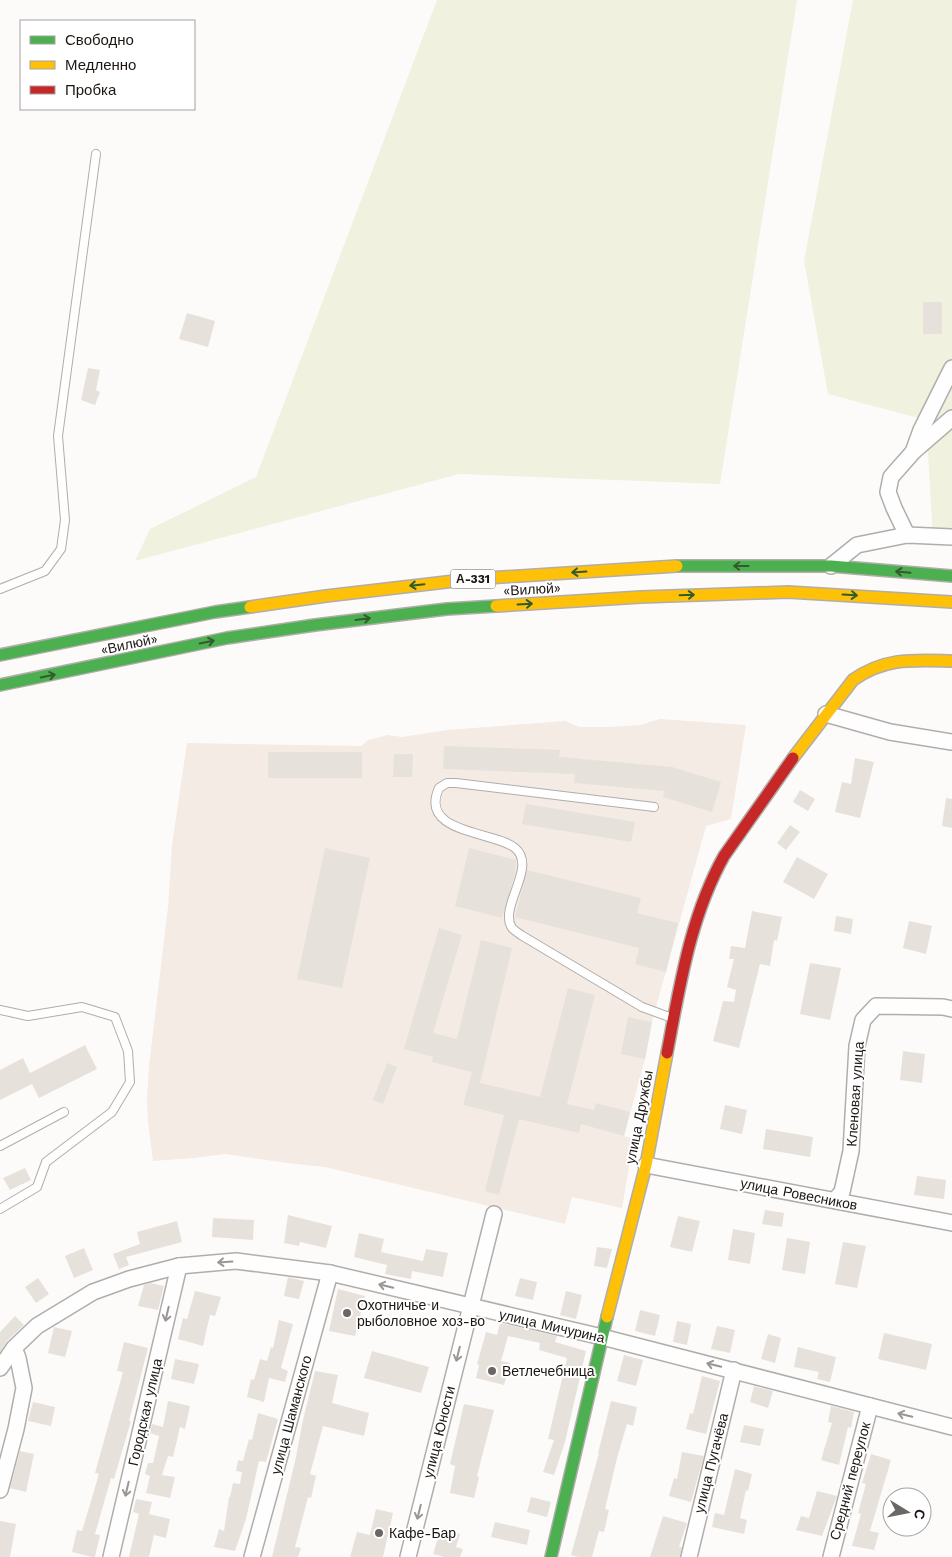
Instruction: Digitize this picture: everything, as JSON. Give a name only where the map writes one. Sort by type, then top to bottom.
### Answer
[{"type":"main road","name":"«Вилюй»","points":[[0,655],[215,612],[326,596],[472,579],[660,566],[832,566],[952,576]]},
{"type":"main road","name":"«Вилюй»","points":[[0,685],[227,638],[315,624],[447,609],[641,597],[788,592],[952,602]]},
{"type":"main road","name":"улица Дружбы","points":[[551,1557],[602,1337],[646,1165],[684,965],[696,919],[715,872],[780,775],[853,680],[864,671],[884,662],[899,660],[952,661]]},
{"type":"street","points":[[913,452],[921,430],[952,368]]},
{"type":"street","points":[[907,535],[888,492],[891,477],[913,452],[952,418]]},
{"type":"street","points":[[832,566],[857,544],[907,535],[952,537]]},
{"type":"street","points":[[826,714],[890,732],[952,742]]},
{"type":"street","name":"Кленовая улица","points":[[835,1200],[842,1192],[852,1151],[857,1046],[863,1020],[876,1006],[952,1008]]},
{"type":"street","name":"улица Ровесников","points":[[646,1165],[952,1224]]},
{"type":"street","name":"улица Юности","points":[[408,1557],[494,1214]]},
{"type":"street","name":"улица Мичурина","points":[[0,1368],[14,1348],[37,1326],[93,1292],[129,1278],[179,1266],[236,1261],[330,1272],[602,1337],[952,1427]]},
{"type":"street","name":"Городская улица","points":[[111,1557],[179,1266]]},
{"type":"street","name":"улица Шаманского","points":[[252,1557],[330,1272]]},
{"type":"street","points":[[0,1490],[24,1388],[14,1348]]},
{"type":"street","name":"улица Пугачёва","points":[[688,1557],[734,1370]]},
{"type":"street","name":"Средний переулок","points":[[831,1557],[870,1406]]},
{"type":"lane","points":[[0,589],[45,571],[61,548],[65,520],[58,436],[96,154]]},
{"type":"lane","points":[[654,807],[456,783],[447,783],[439,788],[435,803],[439,813],[457,828],[509,843],[521,855],[523,865],[509,916],[513,928],[521,935],[642,1007],[673,1018]]},
{"type":"lane","points":[[0,1010],[28,1016],[82,1007],[115,1018],[128,1051],[130,1082],[112,1112],[46,1162],[37,1187],[0,1209]]},
{"type":"lane","points":[[0,1146],[64,1112]]},
{"type":"shaded area","points":[[660,719],[746,725],[731,819],[706,826],[652,1022],[645,1059],[624,1136],[634,1139],[622,1208],[572,1197],[565,1224],[325,1167],[225,1154],[153,1161],[147,1100],[149,1066],[168,907],[172,845],[187,743],[361,746],[368,740],[388,735],[402,737],[447,730],[565,721],[580,727],[609,727],[640,725]]},
{"type":"green space","points":[[437,0],[797,0],[720,484],[459,474],[135,561],[150,529],[256,477]]},
{"type":"green space","points":[[853,0],[952,0],[952,539],[933,538],[926,420],[828,394],[804,261]]},
{"type":"building","points":[[923,302],[942,302],[942,334],[923,334]]},
{"type":"building","points":[[187,313],[215,321],[208,347],[179,339]]},
{"type":"building","points":[[88,368],[100,370],[96,390],[100,392],[95,405],[81,400]]},
{"type":"building","points":[[444,746],[560,750],[559,757],[672,767],[721,782],[712,812],[663,797],[664,791],[574,783],[575,774],[443,769]]},
{"type":"building","points":[[268,752],[362,752],[362,778],[268,778]]},
{"type":"building","points":[[394,754],[413,754],[412,777],[393,777]]},
{"type":"building","points":[[855,758],[874,762],[860,818],[835,812],[842,782],[851,784]]},
{"type":"building","points":[[800,790],[815,799],[808,811],[793,802]]},
{"type":"building","points":[[946,798],[952,799],[952,828],[942,826]]},
{"type":"building","points":[[526,804],[635,822],[631,842],[522,824]]},
{"type":"building","points":[[790,825],[800,832],[786,850],[777,843]]},
{"type":"building","points":[[325,848],[370,858],[342,988],[297,979]]},
{"type":"building","points":[[469,848],[516,860],[515,875],[502,918],[455,906]]},
{"type":"building","points":[[797,857],[828,874],[814,899],[783,882]]},
{"type":"building","points":[[527,870],[641,898],[637,913],[678,923],[666,972],[635,964],[639,948],[515,917]]},
{"type":"building","points":[[752,911],[782,917],[777,941],[774,940],[770,966],[760,964],[739,1048],[713,1041],[723,1001],[734,1002],[736,990],[727,987],[734,959],[729,959],[731,946],[745,948]]},
{"type":"building","points":[[836,916],[853,919],[851,934],[834,931]]},
{"type":"building","points":[[909,921],[932,926],[926,954],[903,948]]},
{"type":"building","points":[[439,928],[462,935],[433,1033],[457,1039],[481,940],[512,948],[480,1083],[540,1097],[568,988],[595,995],[567,1104],[594,1110],[596,1103],[630,1112],[624,1136],[581,1124],[579,1133],[519,1119],[499,1195],[485,1191],[504,1115],[463,1105],[472,1072],[432,1062],[433,1057],[404,1049]]},
{"type":"building","points":[[810,963],[841,968],[830,1020],[800,1014]]},
{"type":"building","points":[[628,1017],[652,1022],[645,1059],[621,1054]]},
{"type":"building","points":[[85,1045],[97,1069],[39,1098],[32,1084],[0,1100],[0,1070],[23,1058],[30,1073]]},
{"type":"building","points":[[903,1051],[925,1054],[922,1083],[900,1080]]},
{"type":"building","points":[[387,1063],[397,1067],[383,1104],[373,1100]]},
{"type":"building","points":[[725,1105],[747,1110],[742,1134],[720,1129]]},
{"type":"building","points":[[766,1129],[813,1137],[810,1157],[763,1149]]},
{"type":"building","points":[[25,1168],[31,1180],[10,1190],[3,1178]]},
{"type":"building","points":[[917,1176],[946,1180],[944,1199],[914,1195]]},
{"type":"building","points":[[765,1210],[784,1213],[782,1227],[762,1224]]},
{"type":"building","points":[[288,1215],[332,1226],[326,1248],[300,1242],[299,1246],[284,1243]]},
{"type":"building","points":[[678,1216],[700,1221],[692,1252],[670,1247]]},
{"type":"building","points":[[213,1218],[254,1220],[253,1240],[212,1237]]},
{"type":"building","points":[[177,1221],[182,1242],[126,1257],[129,1265],[119,1269],[113,1254],[140,1244],[137,1232]]},
{"type":"building","points":[[733,1229],[755,1233],[750,1264],[728,1260]]},
{"type":"building","points":[[359,1233],[384,1239],[381,1252],[423,1261],[426,1249],[448,1253],[443,1277],[412,1271],[411,1279],[385,1274],[387,1265],[354,1257]]},
{"type":"building","points":[[787,1238],[810,1242],[805,1274],[782,1270]]},
{"type":"building","points":[[843,1242],[866,1246],[857,1288],[835,1284]]},
{"type":"building","points":[[597,1247],[612,1249],[607,1268],[594,1266]]},
{"type":"building","points":[[84,1248],[93,1270],[74,1278],[65,1256]]},
{"type":"building","points":[[288,1277],[304,1281],[299,1299],[284,1296]]},
{"type":"building","points":[[38,1278],[49,1294],[36,1303],[25,1287]]},
{"type":"building","points":[[520,1278],[537,1282],[533,1300],[515,1296]]},
{"type":"building","points":[[151,1283],[164,1286],[158,1310],[138,1306],[144,1285]]},
{"type":"building","name":"Охотничье и рыболовное хоз-во","points":[[338,1289],[365,1296],[355,1336],[329,1331]]},
{"type":"building","points":[[195,1291],[221,1297],[215,1316],[210,1315],[203,1346],[178,1339],[183,1318],[187,1319]]},
{"type":"building","points":[[566,1291],[582,1295],[576,1319],[560,1315]]},
{"type":"building","points":[[640,1310],[660,1315],[655,1336],[635,1331]]},
{"type":"building","points":[[15,1316],[24,1325],[7,1341],[0,1352],[0,1332]]},
{"type":"building","points":[[279,1320],[293,1324],[281,1368],[288,1371],[285,1382],[269,1378],[264,1402],[247,1397],[251,1379],[254,1380],[260,1359],[267,1361],[271,1347],[273,1348]]},
{"type":"building","points":[[677,1321],[691,1324],[687,1345],[673,1342]]},
{"type":"building","points":[[500,1323],[557,1336],[555,1342],[586,1351],[565,1442],[554,1475],[543,1472],[554,1440],[548,1439],[567,1358],[539,1350],[540,1343],[508,1336],[501,1361],[510,1363],[504,1385],[476,1378],[479,1365],[477,1364],[486,1332],[497,1335]]},
{"type":"building","points":[[717,1326],[735,1330],[730,1353],[711,1349]]},
{"type":"building","points":[[54,1327],[72,1331],[65,1357],[48,1353]]},
{"type":"building","points":[[884,1333],[932,1344],[926,1370],[878,1359]]},
{"type":"building","points":[[768,1334],[781,1338],[775,1363],[761,1359]]},
{"type":"building","points":[[124,1342],[148,1348],[129,1421],[131,1421],[114,1479],[111,1478],[95,1534],[100,1535],[95,1557],[92,1557],[72,1552],[77,1530],[82,1531],[99,1474],[95,1473],[123,1372],[117,1371]]},
{"type":"building","points":[[798,1347],[836,1357],[830,1382],[817,1379],[819,1372],[794,1367]]},
{"type":"building","points":[[372,1351],[429,1367],[421,1393],[364,1378]]},
{"type":"building","points":[[624,1355],[643,1360],[636,1386],[617,1381]]},
{"type":"building","points":[[175,1359],[199,1364],[194,1384],[171,1379]]},
{"type":"building","points":[[315,1371],[338,1375],[332,1403],[369,1413],[364,1436],[323,1426],[310,1474],[316,1476],[311,1498],[308,1497],[295,1547],[301,1548],[298,1557],[272,1557],[296,1457]]},
{"type":"building","points":[[702,1376],[720,1381],[706,1434],[686,1429],[690,1413],[693,1414]]},
{"type":"building","points":[[754,1386],[773,1391],[768,1408],[750,1402]]},
{"type":"building","points":[[168,1401],[190,1406],[185,1429],[180,1427],[173,1457],[168,1456],[162,1475],[175,1477],[170,1498],[146,1493],[150,1476],[145,1474],[148,1463],[153,1463],[159,1436],[150,1433],[152,1424],[163,1427]]},
{"type":"building","points":[[611,1401],[637,1407],[633,1426],[627,1424],[617,1458],[605,1509],[609,1510],[604,1532],[599,1531],[592,1557],[578,1557],[571,1555]]},
{"type":"building","points":[[33,1402],[55,1407],[51,1426],[28,1421]]},
{"type":"building","points":[[464,1404],[494,1410],[477,1476],[479,1477],[474,1498],[450,1493],[455,1466],[450,1464]]},
{"type":"building","points":[[831,1406],[854,1412],[851,1428],[848,1427],[839,1465],[821,1460],[832,1423],[828,1422]]},
{"type":"building","points":[[258,1413],[278,1419],[266,1462],[259,1461],[246,1519],[235,1551],[214,1547],[219,1529],[224,1531],[233,1483],[240,1484],[242,1472],[236,1471],[238,1460],[243,1461],[249,1439],[252,1440]]},
{"type":"building","points":[[744,1425],[764,1429],[760,1446],[740,1442]]},
{"type":"building","points":[[20,1451],[34,1454],[26,1492],[10,1488]]},
{"type":"building","points":[[682,1452],[704,1456],[691,1502],[669,1496],[674,1478],[677,1479]]},
{"type":"building","points":[[871,1454],[891,1460],[870,1531],[879,1533],[874,1550],[852,1546],[861,1514],[858,1513],[866,1484],[862,1483]]},
{"type":"building","points":[[735,1469],[752,1474],[748,1491],[746,1490],[740,1518],[747,1520],[744,1534],[712,1527],[715,1513],[724,1515]]},
{"type":"building","points":[[817,1491],[837,1496],[822,1536],[796,1530],[801,1516],[809,1518]]},
{"type":"building","points":[[531,1497],[551,1502],[547,1517],[527,1512]]},
{"type":"building","points":[[136,1499],[152,1502],[149,1514],[170,1519],[166,1538],[154,1535],[149,1557],[129,1557],[139,1514],[133,1512]]},
{"type":"building","name":"Кафе-Бар","points":[[376,1509],[393,1513],[383,1557],[350,1557],[357,1532],[370,1535]]},
{"type":"building","points":[[663,1516],[687,1523],[679,1547],[682,1547],[680,1557],[650,1557]]},
{"type":"building","points":[[0,1521],[16,1524],[10,1557],[0,1557]]},
{"type":"building","points":[[495,1522],[530,1530],[527,1545],[491,1537]]},
{"type":"building","points":[[441,1528],[460,1534],[456,1547],[463,1549],[460,1557],[444,1557],[433,1554]]},
{"type":"traffic: fast","points":[[677,566],[831,566],[952,576]]},
{"type":"traffic: fast","points":[[0,685],[227,638],[447,609],[496,606]]},
{"type":"traffic: fast","points":[[0,655],[215,612],[250,607]]},
{"type":"traffic: fast","points":[[551,1557],[607,1317]]},
{"type":"traffic: slow","points":[[250,607],[472,579],[677,566]]},
{"type":"traffic: slow","points":[[496,606],[641,597],[788,592],[952,602]]},
{"type":"traffic: slow","points":[[793,758],[853,680],[877,667],[888,664],[925,660],[952,661]]},
{"type":"traffic: slow","points":[[607,1317],[646,1165],[667,1053]]},
{"type":"traffic: jam","points":[[667,1053],[694,927],[712,879],[724,856],[793,758]]},
{"type":"place","name":"Охотничье и рыболовное хоз-во","points":[[347,1313]]},
{"type":"place","name":"Ветлечебница","points":[[492,1371]]},
{"type":"place","name":"Кафе-Бар","points":[[379,1533]]}]
